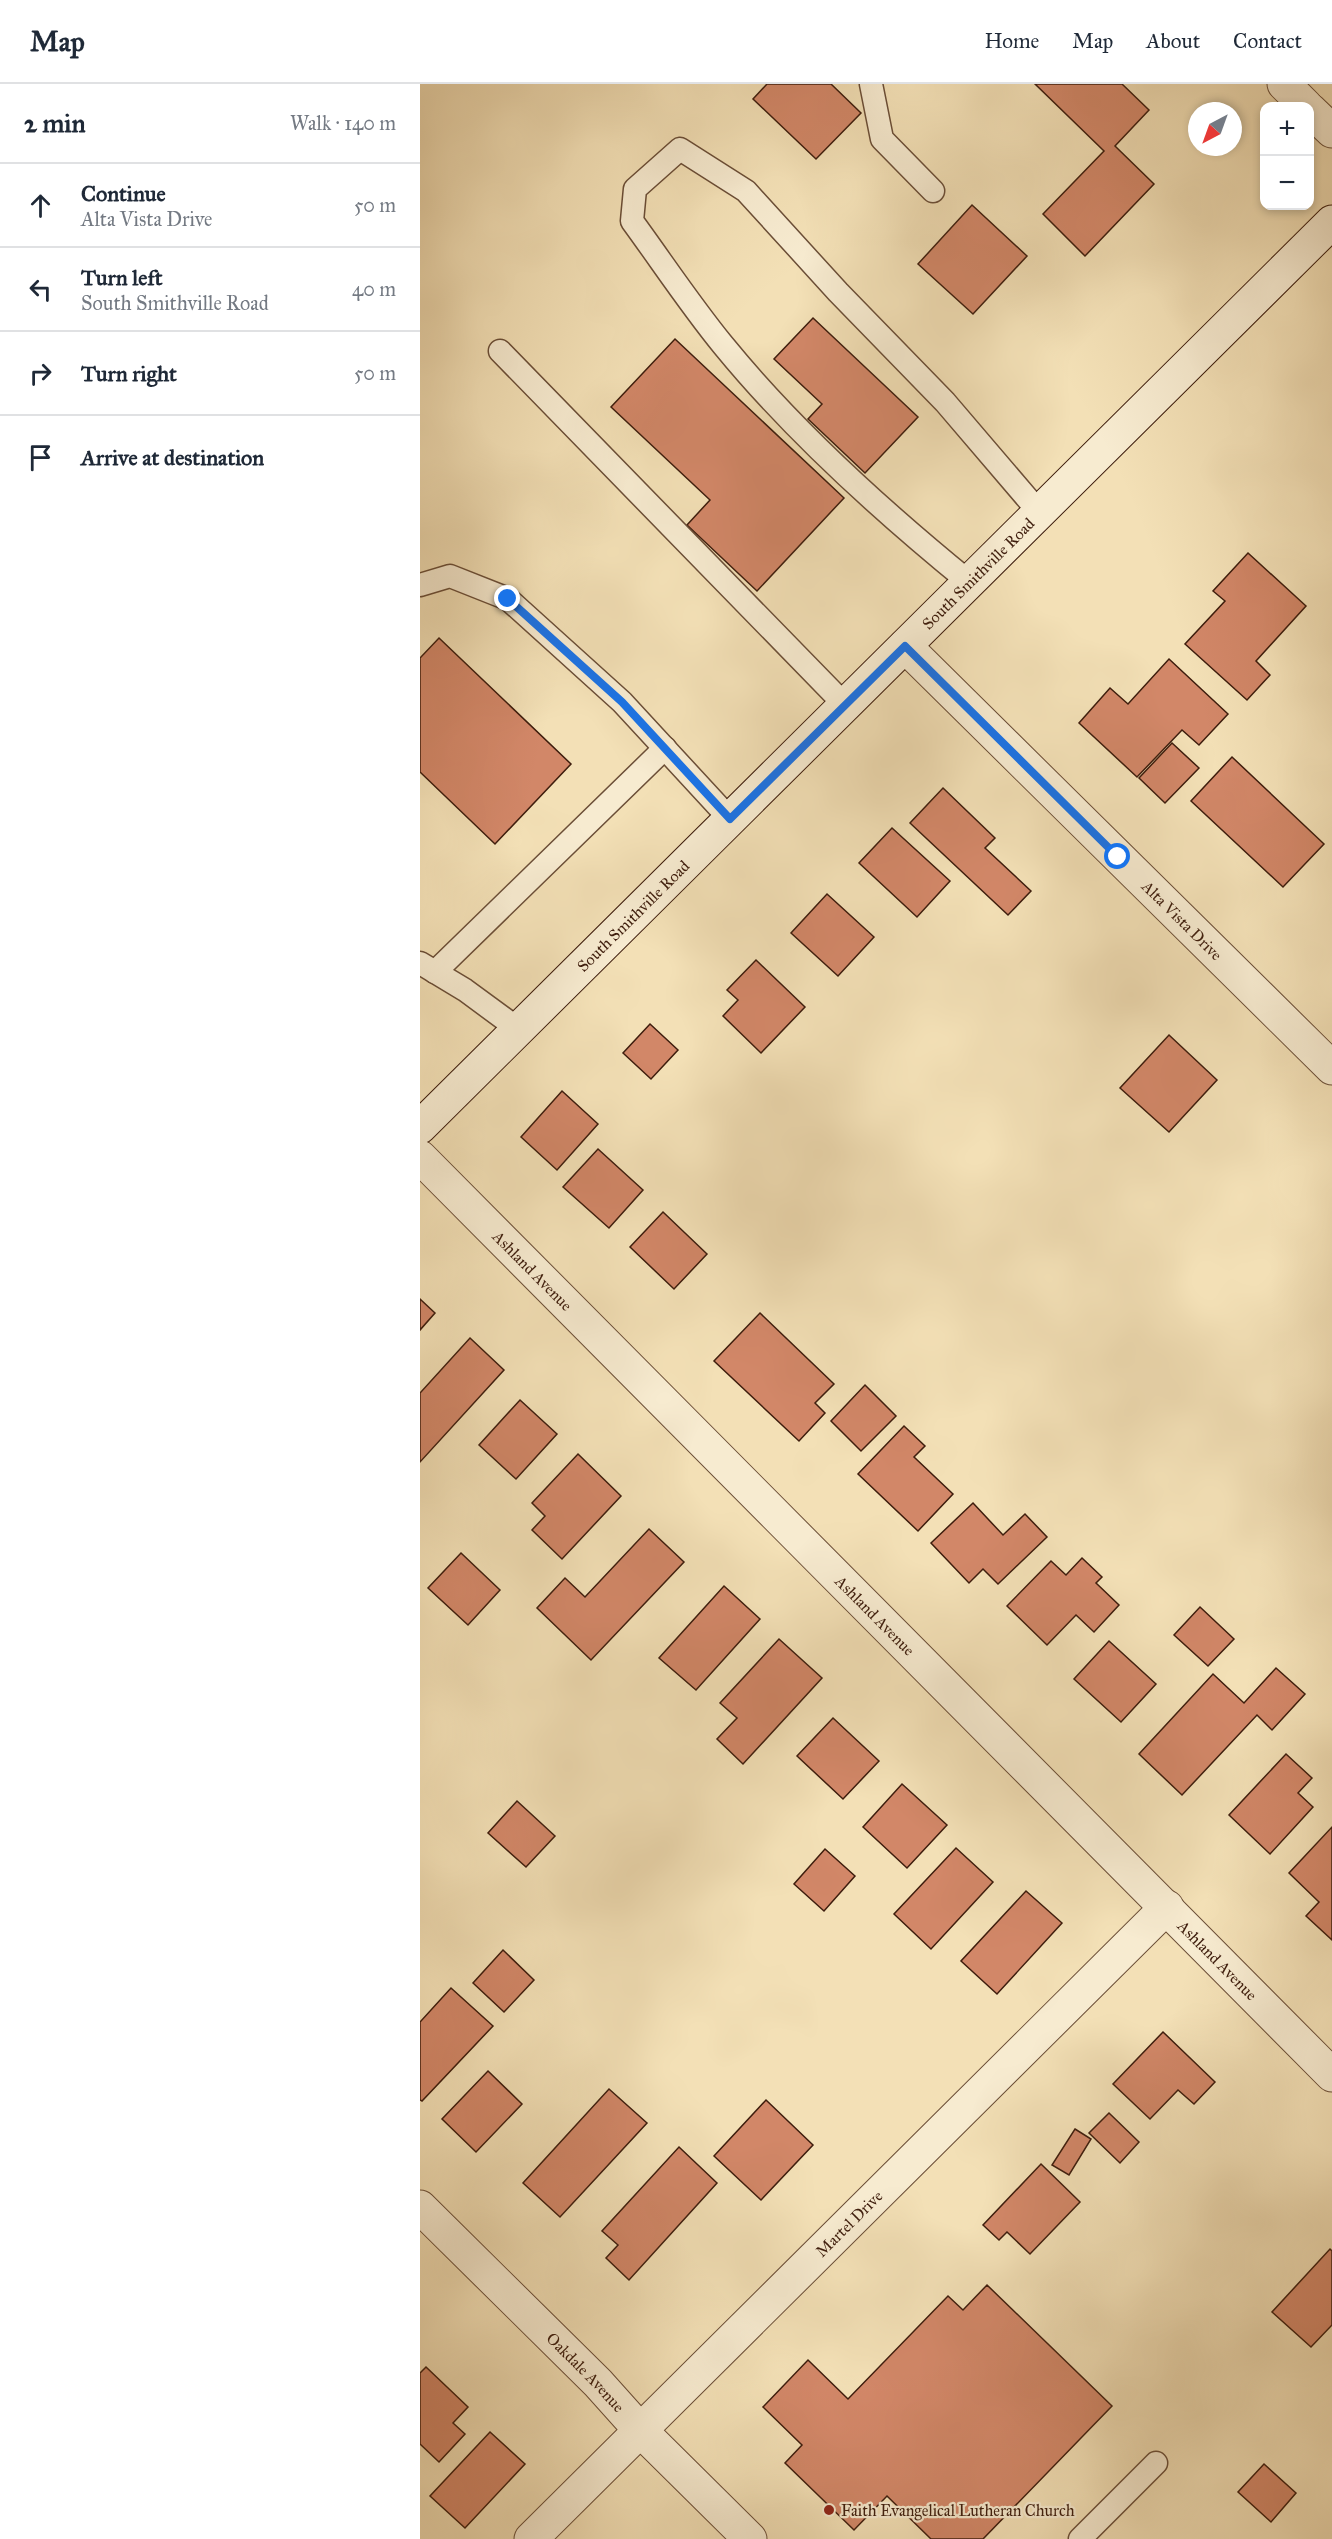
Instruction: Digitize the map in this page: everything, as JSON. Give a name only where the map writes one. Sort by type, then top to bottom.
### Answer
[{"type":"street","points":[[1284,84],[1302,102]]},
{"type":"street","points":[[1314,114],[1332,131]]},
{"type":"street","name":"South Smithville Road","points":[[420,1127],[1332,222]]},
{"type":"street","name":"Alta Vista Drive","points":[[905,646],[1332,1068]]},
{"type":"street","name":"Ashland Avenue","points":[[420,1157],[1332,2075]]},
{"type":"street","name":"Martel Drive","points":[[531,2539],[1167,1907]]},
{"type":"street","name":"Oakdale Avenue","points":[[420,2207],[598,2383],[641,2431],[750,2539]]},
{"type":"lane","points":[[872,84],[882,139],[933,191]]},
{"type":"lane","points":[[969,582],[910,534],[849,477],[774,403],[723,345],[632,221],[635,189],[680,149],[746,191],[838,292],[945,402],[1039,512]]},
{"type":"lane","points":[[500,351],[845,705]]},
{"type":"lane","points":[[420,585],[450,576],[508,599],[622,702],[730,819]]},
{"type":"lane","points":[[518,1029],[465,990],[428,967],[665,748]]},
{"type":"lane","points":[[1080,2539],[1156,2463]]},
{"type":"building","points":[[767,84],[831,84],[861,113],[816,159],[753,99]]},
{"type":"building","points":[[1035,84],[1122,84],[1149,110],[1115,146],[1154,184],[1085,256],[1043,214],[1104,151]]},
{"type":"building","points":[[972,205],[1027,256],[973,314],[918,264]]},
{"type":"building","points":[[813,318],[918,417],[865,473],[808,419],[822,404],[774,359]]},
{"type":"building","points":[[675,339],[844,498],[757,591],[687,525],[710,500],[611,407]]},
{"type":"building","points":[[1248,553],[1306,606],[1256,661],[1270,675],[1247,700],[1185,644],[1225,601],[1213,591]]},
{"type":"building","points":[[439,638],[571,764],[495,844],[420,772],[420,658]]},
{"type":"building","points":[[1169,659],[1228,714],[1199,745],[1182,730],[1137,777],[1079,723],[1110,688],[1128,704]]},
{"type":"building","points":[[1172,743],[1199,768],[1165,803],[1139,778]]},
{"type":"building","points":[[1232,757],[1324,844],[1283,887],[1191,801]]},
{"type":"building","points":[[943,788],[995,838],[985,848],[1031,891],[1008,915],[910,823]]},
{"type":"building","points":[[892,828],[950,881],[917,917],[859,863]]},
{"type":"building","points":[[827,894],[874,937],[838,976],[791,933]]},
{"type":"building","points":[[756,960],[805,1007],[761,1053],[723,1016],[738,1000],[727,990]]},
{"type":"building","points":[[650,1024],[678,1050],[651,1079],[623,1053]]},
{"type":"building","points":[[1169,1035],[1217,1080],[1169,1132],[1120,1088]]},
{"type":"building","points":[[562,1091],[598,1124],[557,1170],[521,1137]]},
{"type":"building","points":[[598,1149],[643,1190],[609,1228],[563,1187]]},
{"type":"building","points":[[663,1212],[707,1254],[674,1289],[630,1247]]},
{"type":"building","points":[[420,1299],[435,1313],[420,1330]]},
{"type":"building","points":[[760,1313],[834,1384],[815,1403],[825,1413],[799,1441],[714,1361]]},
{"type":"building","points":[[470,1338],[504,1370],[420,1462],[420,1393]]},
{"type":"building","points":[[865,1385],[896,1416],[861,1451],[831,1421]]},
{"type":"building","points":[[520,1400],[557,1434],[516,1479],[479,1445]]},
{"type":"building","points":[[904,1426],[925,1446],[914,1457],[953,1494],[918,1531],[858,1474]]},
{"type":"building","points":[[578,1454],[621,1496],[562,1559],[532,1530],[545,1516],[532,1503]]},
{"type":"building","points":[[973,1503],[1003,1535],[1025,1514],[1047,1537],[998,1584],[983,1569],[969,1583],[931,1543]]},
{"type":"building","points":[[649,1529],[684,1562],[591,1660],[537,1608],[565,1578],[585,1597]]},
{"type":"building","points":[[461,1553],[500,1590],[468,1625],[428,1588]]},
{"type":"building","points":[[1082,1558],[1102,1577],[1096,1583],[1119,1605],[1094,1632],[1076,1615],[1047,1645],[1007,1606],[1051,1561],[1066,1575]]},
{"type":"building","points":[[724,1586],[760,1619],[696,1690],[659,1658]]},
{"type":"building","points":[[1200,1607],[1234,1639],[1208,1666],[1174,1635]]},
{"type":"building","points":[[779,1639],[822,1678],[743,1764],[717,1739],[737,1718],[720,1703]]},
{"type":"building","points":[[1109,1641],[1156,1684],[1121,1722],[1074,1679]]},
{"type":"building","points":[[1276,1668],[1305,1694],[1272,1730],[1257,1715],[1182,1795],[1139,1754],[1213,1674],[1244,1703]]},
{"type":"building","points":[[833,1718],[879,1761],[843,1799],[797,1756]]},
{"type":"building","points":[[1286,1754],[1312,1778],[1298,1793],[1313,1807],[1270,1854],[1229,1815]]},
{"type":"building","points":[[902,1784],[947,1825],[907,1868],[863,1827]]},
{"type":"building","points":[[517,1801],[555,1836],[526,1867],[488,1833]]},
{"type":"building","points":[[1332,1827],[1332,1940],[1306,1916],[1319,1902],[1289,1873]]},
{"type":"building","points":[[956,1848],[993,1882],[931,1949],[894,1914]]},
{"type":"building","points":[[825,1849],[855,1876],[824,1911],[794,1884]]},
{"type":"building","points":[[1026,1891],[1062,1923],[997,1994],[961,1961]]},
{"type":"building","points":[[503,1950],[534,1980],[504,2012],[473,1983]]},
{"type":"building","points":[[451,1988],[493,2026],[422,2101],[420,2100],[420,2022]]},
{"type":"building","points":[[1163,2032],[1215,2082],[1194,2104],[1178,2090],[1150,2119],[1113,2084]]},
{"type":"building","points":[[488,2071],[522,2104],[476,2152],[442,2119]]},
{"type":"building","points":[[609,2089],[647,2123],[560,2217],[523,2183]]},
{"type":"building","points":[[766,2100],[813,2145],[761,2200],[714,2156]]},
{"type":"building","points":[[1109,2113],[1139,2142],[1120,2163],[1089,2133]]},
{"type":"building","points":[[1075,2129],[1091,2139],[1069,2175],[1052,2165]]},
{"type":"building","points":[[679,2147],[717,2183],[629,2280],[606,2258],[618,2245],[602,2231]]},
{"type":"building","points":[[1041,2164],[1080,2202],[1030,2254],[1007,2232],[999,2240],[983,2225]]},
{"type":"building","points":[[1330,2249],[1332,2251],[1332,2325],[1311,2347],[1272,2312]]},
{"type":"building","points":[[987,2285],[1112,2406],[983,2539],[931,2539],[887,2496],[854,2530],[785,2463],[802,2445],[763,2407],[808,2360],[848,2399],[948,2296],[963,2310]]},
{"type":"building","points":[[426,2367],[468,2407],[453,2423],[465,2434],[439,2462],[420,2444],[420,2373]]},
{"type":"building","points":[[490,2432],[525,2464],[465,2528],[430,2496]]},
{"type":"building","points":[[1264,2464],[1296,2493],[1271,2522],[1238,2492]]},
{"type":"place","name":"Faith Evangelical Lutheran Church","points":[[829,2510]]},
{"type":"route","points":[[508,599],[622,702],[730,819],[905,646],[1118,857]]}]
